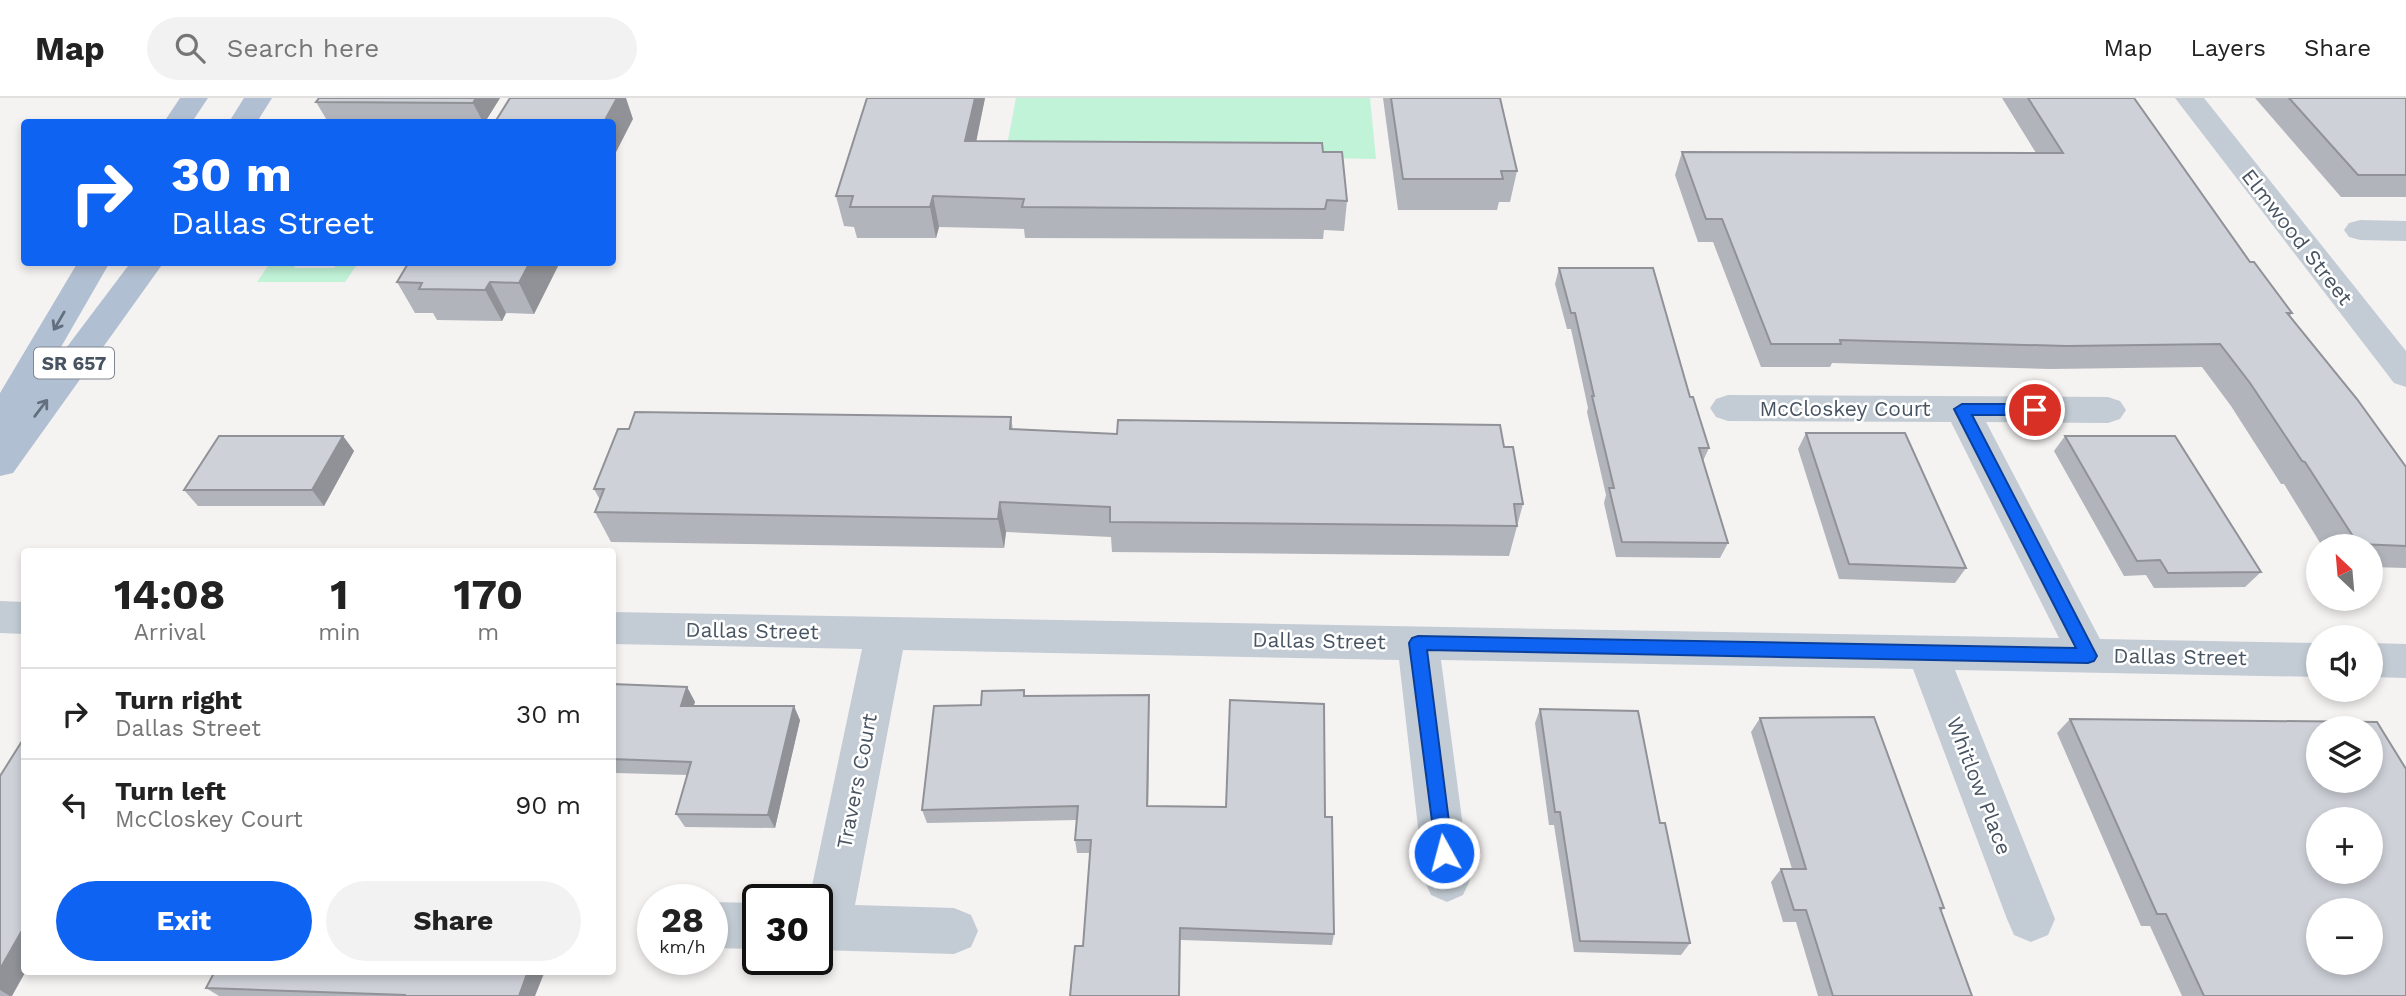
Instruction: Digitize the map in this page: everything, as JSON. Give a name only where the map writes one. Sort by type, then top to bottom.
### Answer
[{"type":"main road","points":[[180,119],[194,98]]},
{"type":"main road","points":[[245,119],[258,98]]},
{"type":"main road","name":"SR 657","points":[[0,422],[92,266]]},
{"type":"main road","name":"SR 657","points":[[0,463],[145,266]]},
{"type":"street","name":"Elmwood Street","points":[[2189,98],[2406,376]]},
{"type":"street","points":[[2360,230],[2406,231]]},
{"type":"street","name":"McCloskey Court","points":[[1728,408],[2108,410]]},
{"type":"street","name":"McCloskey Court","points":[[1962,409],[2088,656]]},
{"type":"street","points":[[0,617],[21,618]]},
{"type":"street","name":"Dallas Street","points":[[616,628],[2306,660]]},
{"type":"street","name":"Travers Court","points":[[832,884],[886,634]]},
{"type":"street","points":[[1418,643],[1447,880]]},
{"type":"street","name":"Whitlow Place","points":[[1927,652],[2031,919]]},
{"type":"street","points":[[2383,660],[2406,661]]},
{"type":"street","points":[[833,928],[954,931]]},
{"type":"green space","points":[[1016,98],[1370,98],[1376,159],[1006,151]]},
{"type":"green space","points":[[268,266],[356,266],[345,282],[257,282]]},
{"type":"building","points":[[319,98],[476,98],[473,103],[316,102]]},
{"type":"building","points":[[510,98],[617,98],[606,119],[497,119]]},
{"type":"building","points":[[867,98],[975,98],[965,141],[1322,143],[1323,152],[1342,152],[1347,201],[1327,200],[1325,209],[1022,207],[1024,199],[933,196],[930,207],[850,207],[853,196],[836,196]]},
{"type":"building","points":[[1391,98],[1500,98],[1517,171],[1501,171],[1503,179],[1403,179]]},
{"type":"building","points":[[2028,98],[2134,98],[2250,262],[2254,262],[2292,313],[2287,313],[2357,399],[2406,467],[2406,546],[2384,545],[2384,534],[2352,534],[2305,462],[2220,344],[2066,346],[1840,340],[1841,344],[1771,344],[1722,219],[1706,219],[1682,152],[2063,153]]},
{"type":"building","points":[[2289,98],[2406,98],[2406,175],[2358,175]]},
{"type":"building","points":[[407,266],[528,266],[519,283],[490,282],[485,290],[419,289],[422,283],[397,282]]},
{"type":"building","points":[[1559,268],[1653,268],[1690,397],[1693,397],[1709,448],[1699,448],[1728,543],[1622,542],[1609,488],[1614,488],[1575,313],[1571,313]]},
{"type":"building","points":[[635,412],[1011,417],[1010,429],[1117,434],[1118,420],[1500,425],[1504,447],[1513,447],[1523,504],[1514,504],[1517,526],[1110,522],[1110,507],[1000,502],[998,519],[595,512],[604,489],[594,489],[618,429],[629,429]]},
{"type":"building","points":[[1806,433],[1905,433],[1966,568],[1849,564]]},
{"type":"building","points":[[219,436],[343,436],[312,490],[184,490]]},
{"type":"building","points":[[2065,436],[2175,436],[2261,572],[2168,573],[2160,560],[2137,561]]},
{"type":"building","points":[[616,684],[687,687],[681,706],[794,706],[768,815],[676,814],[691,762],[616,759]]},
{"type":"building","points":[[1024,690],[1024,696],[1149,695],[1147,806],[1226,807],[1230,700],[1324,704],[1325,817],[1332,817],[1334,934],[1180,928],[1179,996],[1070,996],[1075,946],[1083,946],[1091,840],[1075,840],[1078,806],[922,810],[934,706],[981,705],[982,691]]},
{"type":"building","points":[[1540,709],[1638,711],[1660,823],[1665,823],[1690,943],[1580,941],[1560,812],[1555,812]]},
{"type":"building","points":[[1874,717],[1944,908],[1940,908],[1972,996],[1833,996],[1806,910],[1794,910],[1781,869],[1806,869],[1760,718]]},
{"type":"building","points":[[2070,719],[2306,721],[2306,793],[2383,793],[2383,732],[2406,769],[2406,996],[2204,996],[2166,914],[2157,914]]},
{"type":"building","points":[[21,743],[21,932],[0,969],[0,776]]},
{"type":"building","points":[[213,975],[527,975],[519,996],[405,996],[206,988]]},
{"type":"route","points":[[1444,853],[1418,643],[2088,656],[1962,409],[2035,410]]}]
